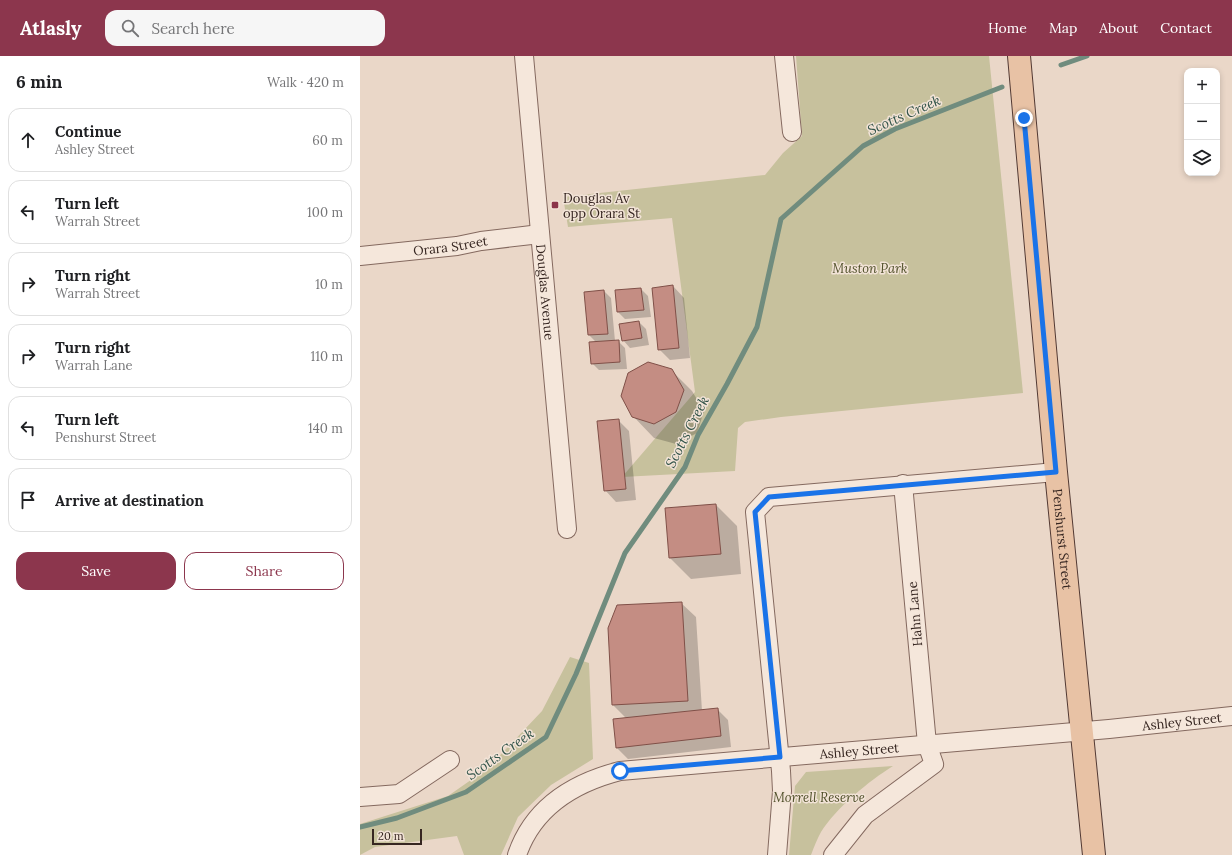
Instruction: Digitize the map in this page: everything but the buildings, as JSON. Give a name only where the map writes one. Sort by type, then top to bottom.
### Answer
[{"type":"main road","name":"Penshurst Street","points":[[1019,56],[1056,472],[1094,855]]},
{"type":"street","name":"Douglas Avenue","points":[[524,56],[567,529]]},
{"type":"street","points":[[784,56],[792,132]]},
{"type":"street","name":"Orara Street","points":[[360,256],[457,246],[481,241],[540,234]]},
{"type":"street","points":[[777,855],[782,791],[780,757],[755,512],[769,497],[903,484],[1056,472]]},
{"type":"street","name":"Hahn Lane","points":[[833,855],[865,815],[934,764],[927,744],[903,484]]},
{"type":"street","name":"Ashley Street","points":[[518,853],[526,835],[546,808],[568,791],[601,776],[639,769],[1082,731],[1232,716]]},
{"type":"street","points":[[360,797],[400,794],[450,760]]},
{"type":"green space","name":"Muston Park","points":[[796,56],[989,56],[1023,393],[781,417],[745,422],[738,428],[735,471],[622,477],[695,392],[672,218],[568,227],[563,197],[765,175],[783,153],[802,136]]},
{"type":"green space","points":[[570,657],[589,663],[593,759],[551,785],[518,817],[501,855],[464,855],[457,836],[375,847],[360,855],[360,824],[448,796],[488,768],[542,711]]},
{"type":"green space","name":"Morrell Reserve","points":[[893,766],[864,787],[835,814],[821,832],[811,855],[789,855],[795,786],[806,772]]},
{"type":"waterway","name":"Scotts Creek","points":[[1061,65],[1087,56]]},
{"type":"waterway","name":"Scotts Creek","points":[[360,827],[397,818],[466,792],[546,737],[576,674],[625,553],[685,467],[698,435],[757,327],[781,219],[863,146],[895,129],[1002,87]]},
{"type":"place","name":"Douglas Av opp Orara St","points":[[555,205]]},
{"type":"route","points":[[620,771],[780,757],[755,512],[769,497],[903,484],[1056,472],[1024,118]]}]
